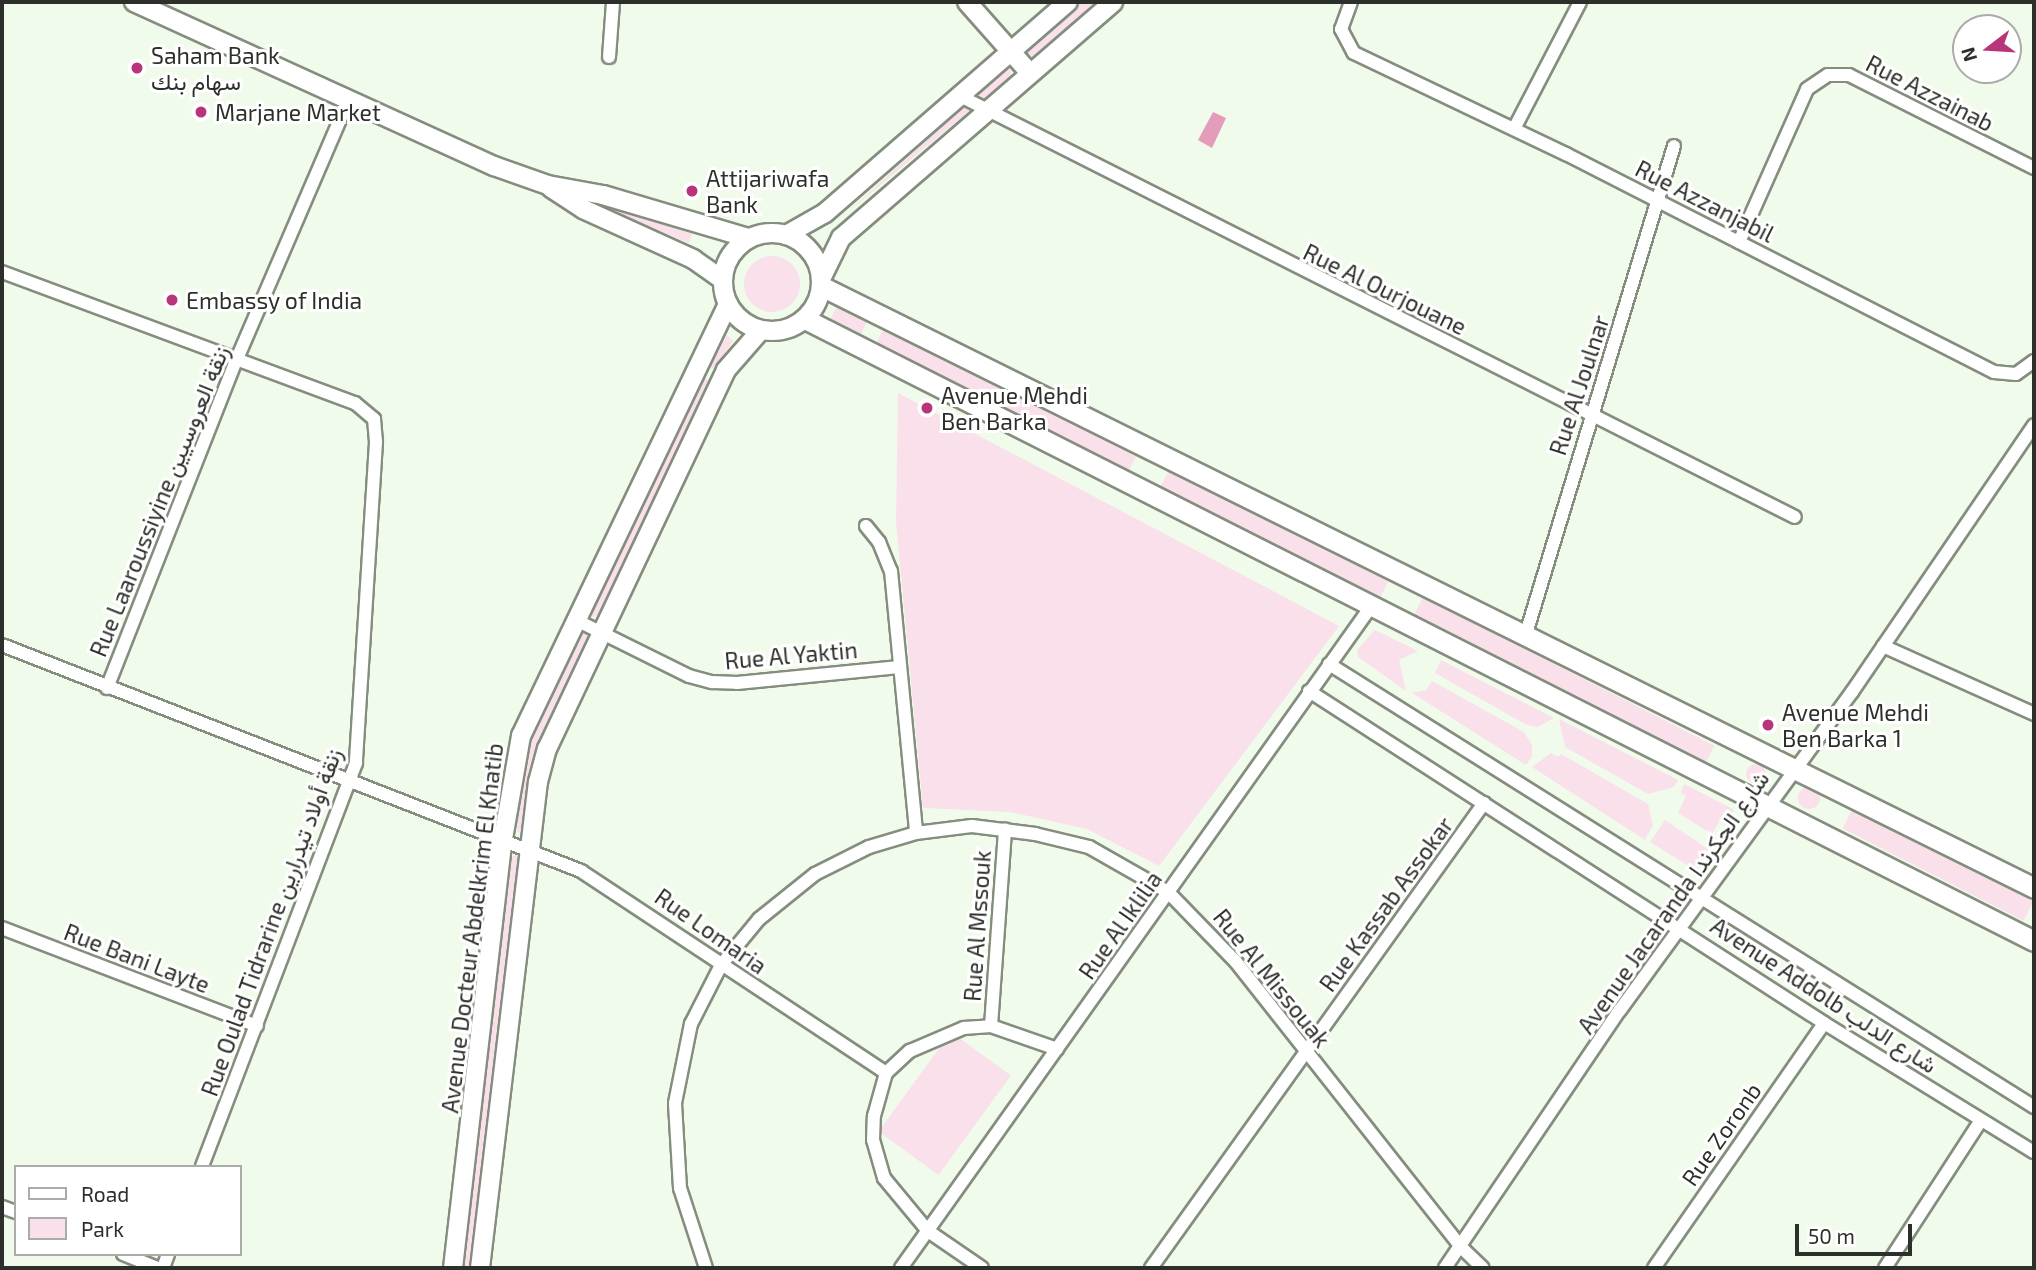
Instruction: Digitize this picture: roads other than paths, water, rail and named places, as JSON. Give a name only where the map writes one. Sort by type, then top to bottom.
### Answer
[{"type":"main road","points":[[134,2],[484,162],[548,186],[603,195],[748,238],[786,234],[825,213],[1068,2]]},
{"type":"main road","points":[[967,2],[1029,72]]},
{"type":"main road","points":[[748,238],[730,255],[722,279],[728,304],[748,325],[761,330],[785,330],[805,319],[841,238],[984,111],[1113,2]]},
{"type":"main road","points":[[548,186],[583,209],[693,260],[722,279]]},
{"type":"main road","points":[[786,234],[811,251],[821,282],[1791,770],[2034,888]]},
{"type":"main road","name":"Avenue Docteur Abdelkrim El Khatib","points":[[453,1268],[503,839],[521,736],[574,619],[728,304]]},
{"type":"main road","points":[[805,319],[1768,804],[2034,942]]},
{"type":"main road","name":"Avenue Docteur Abdelkrim El Khatib","points":[[480,1268],[530,849],[547,749],[726,370],[761,330]]},
{"type":"street","points":[[609,57],[612,2]]},
{"type":"street","name":"Rue Azzanjabil","points":[[1351,2],[1341,29],[1354,53],[1661,202],[1994,372],[2016,374],[2034,361]]},
{"type":"street","points":[[1514,129],[1580,2]]},
{"type":"street","name":"Rue Azzainab","points":[[1739,242],[1807,89],[1828,75],[1849,75],[2034,168]]},
{"type":"street","name":"Rue Al Ourjouane","points":[[958,95],[984,111],[1795,517]]},
{"type":"street","name":"Rue Laaroussiyine زنقة العروسيين","points":[[107,688],[236,361],[349,98]]},
{"type":"street","name":"Rue Al Joulnar","points":[[1525,637],[1590,415],[1661,202],[1674,146]]},
{"type":"street","name":"Rue Oulad Tidrarine زنقة أولاد تيدرارين","points":[[2,272],[355,403],[374,419],[361,725],[350,782],[203,1165]]},
{"type":"street","name":"Avenue Jacaranda شارع الجكرندا","points":[[1445,1268],[1791,770],[1883,646],[2034,425]]},
{"type":"street","points":[[866,527],[879,542],[891,571],[916,833]]},
{"type":"street","name":"Rue Al Iklilia","points":[[901,1268],[1372,605]]},
{"type":"street","name":"Rue Al Yaktin","points":[[574,619],[601,630],[678,671],[712,682],[737,683],[899,667]]},
{"type":"street","name":"Rue Lomaria","points":[[2,645],[350,782],[530,849],[596,880],[886,1073]]},
{"type":"street","points":[[1883,646],[2033,712]]},
{"type":"street","name":"Avenue Addolb شارع الدلب","points":[[1329,664],[2034,1107]]},
{"type":"street","name":"Avenue Addolb شارع الدلب","points":[[1309,691],[1681,928],[1824,1023],[2034,1152]]},
{"type":"street","name":"Rue Kassab Assokar","points":[[1151,1268],[1484,803]]},
{"type":"street","name":"Rue Al Missouak","points":[[706,1268],[680,1188],[675,1103],[691,1024],[720,965],[786,893],[843,858],[916,833],[958,827],[1005,829],[1089,847],[1168,892],[1236,962],[1461,1247],[1483,1268]]},
{"type":"street","name":"Rue Al Mssouk","points":[[990,1026],[1005,829]]},
{"type":"street","name":"Rue Bani Layte","points":[[2,928],[257,1026]]},
{"type":"street","name":"Rue Zoronb","points":[[1654,1268],[1824,1023]]},
{"type":"street","points":[[982,1268],[928,1231],[894,1195],[877,1163],[874,1116],[886,1073],[910,1051],[939,1035],[990,1026],[1057,1049]]},
{"type":"street","points":[[1885,1268],[1981,1120]]},
{"type":"street","points":[[128,1256],[161,1268]]},
{"type":"place","name":"Saham Bank سهام بنك","points":[[137,68]]},
{"type":"place","name":"Marjane Market","points":[[201,112]]},
{"type":"place","name":"Attijariwafa Bank","points":[[692,191]]},
{"type":"place","name":"Embassy of India","points":[[172,300]]},
{"type":"place","name":"Avenue Mehdi Ben Barka","points":[[927,408]]},
{"type":"place","name":"Avenue Mehdi Ben Barka 1","points":[[1768,725]]}]
